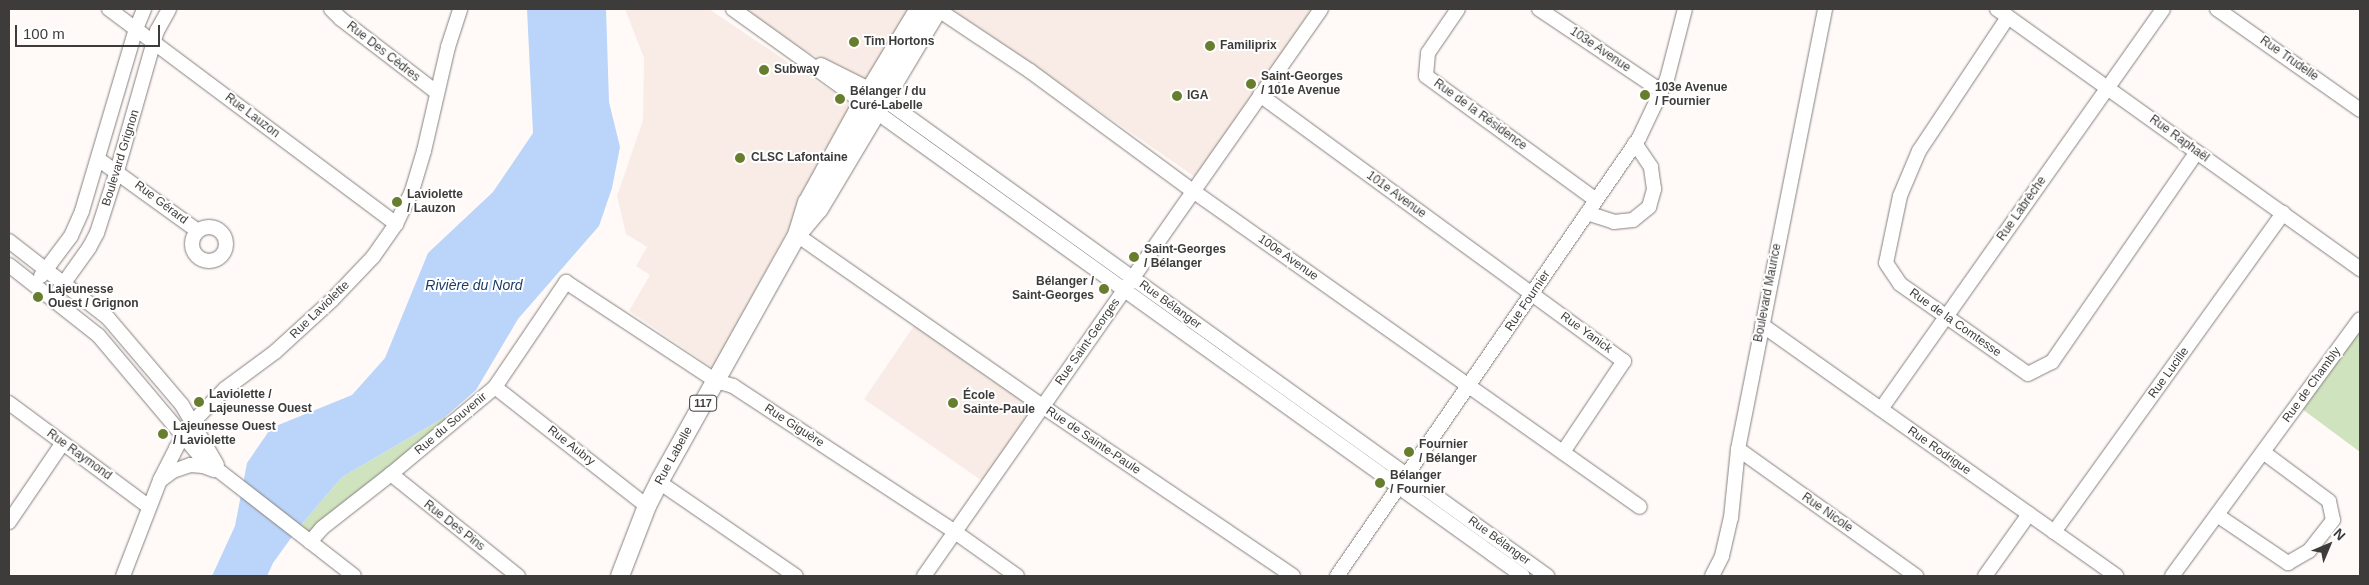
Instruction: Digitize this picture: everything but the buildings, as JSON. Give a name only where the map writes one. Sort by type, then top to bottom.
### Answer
[{"type":"main road","name":"117","points":[[873,101],[920,9]]},
{"type":"main road","name":"117","points":[[873,101],[938,9]]},
{"type":"main road","name":"Rue Labelle","points":[[620,576],[647,506],[659,482],[797,235],[807,203],[873,101]]},
{"type":"street","name":"Rue Lauzon","points":[[109,9],[396,224]]},
{"type":"street","name":"Boulevard Grignon","points":[[35,285],[77,224],[136,29],[144,9]]},
{"type":"street","name":"Boulevard Grignon","points":[[53,298],[89,248],[97,233],[154,42],[169,9]]},
{"type":"street","name":"Rue Des Cèdres","points":[[331,9],[436,92]]},
{"type":"street","name":"Rue Laviolette","points":[[122,576],[160,480],[183,435],[193,422],[225,389],[275,352],[332,300],[372,257],[396,224],[412,190],[424,151],[436,92],[460,9]]},
{"type":"street","name":"Rue Bélanger","points":[[732,9],[784,46],[873,101],[1190,319],[1407,476],[1499,550],[1523,576]]},
{"type":"street","name":"100e Avenue","points":[[938,9],[1030,71],[1194,191],[1640,507]]},
{"type":"street","name":"Rue Saint-Georges","points":[[924,576],[1321,9]]},
{"type":"street","name":"Rue de la Résidence","points":[[1458,9],[1428,53],[1426,76],[1596,200]]},
{"type":"street","name":"103e Avenue","points":[[1539,9],[1661,91]]},
{"type":"street","name":"Rue Fournier","points":[[1337,576],[1470,386],[1635,143],[1667,79],[1685,9]]},
{"type":"street","name":"Boulevard Maurice","points":[[1714,572],[1722,556],[1731,518],[1738,449],[1825,9]]},
{"type":"street","name":"Rue Labrèche","points":[[1881,409],[2163,9]]},
{"type":"street","name":"Rue Trudelle","points":[[2217,9],[2360,110]]},
{"type":"street","name":"Rue Raphaël","points":[[2003,13],[2360,269]]},
{"type":"street","name":"Rue de la Comtesse","points":[[2003,13],[1919,151],[1900,196],[1886,263],[1900,284],[2028,374],[2052,362],[2197,152]]},
{"type":"street","name":"101e Avenue","points":[[1260,95],[1532,294]]},
{"type":"street","name":"Rue Bélanger","points":[[873,101],[1181,332],[1399,488],[1499,550],[1547,576]]},
{"type":"street","points":[[1587,213],[1614,222],[1634,220],[1649,207],[1654,189],[1651,167],[1635,143]]},
{"type":"street","name":"Rue Gérard","points":[[98,159],[198,231]]},
{"type":"street","name":"Rue Lucille","points":[[2054,532],[2283,213]]},
{"type":"street","name":"Rue de Sainte-Paule","points":[[797,235],[1042,406],[1293,576]]},
{"type":"street","points":[[9,241],[108,318],[182,405],[193,422],[201,441],[227,477]]},
{"type":"street","points":[[9,265],[98,335],[200,456],[354,576]]},
{"type":"street","name":"Rue Giguère","points":[[566,282],[716,381],[733,386],[955,532],[1017,576]]},
{"type":"street","name":"Rue du Souvenir","points":[[310,542],[322,528],[391,474],[495,387],[566,282]]},
{"type":"street","name":"Rue Yanick","points":[[1532,294],[1624,361],[1563,452]]},
{"type":"street","points":[[1181,332],[1190,319]]},
{"type":"street","name":"Rue de Chambly","points":[[2172,576],[2360,319]]},
{"type":"street","name":"Rue Rodrigue","points":[[1762,325],[2116,576]]},
{"type":"street","points":[[1267,393],[1275,381]]},
{"type":"street","name":"Rue Aubry","points":[[495,387],[647,506]]},
{"type":"street","name":"Rue Raymond","points":[[9,403],[149,507]]},
{"type":"street","points":[[1317,428],[1325,416]]},
{"type":"street","points":[[9,522],[62,444]]},
{"type":"street","name":"Rue Nicole","points":[[1738,449],[1912,575]]},
{"type":"street","points":[[2217,515],[2288,563],[2309,551],[2333,520],[2329,501],[2263,452]]},
{"type":"street","points":[[160,480],[173,471],[190,465],[203,466],[227,477]]},
{"type":"street","name":"Rue Des Pins","points":[[391,474],[518,576]]},
{"type":"street","points":[[659,482],[796,576]]},
{"type":"street","points":[[1985,576],[2029,514]]},
{"type":"street","points":[[1714,572],[1728,576]]},
{"type":"shaded area","points":[[625,9],[709,9],[855,107],[713,368],[629,311],[650,275],[636,266],[647,247],[626,234],[617,196],[643,120],[644,58]]},
{"type":"shaded area","points":[[742,9],[911,9],[868,83],[786,41]]},
{"type":"shaded area","points":[[952,9],[1312,9],[1195,177]]},
{"type":"shaded area","name":"École Sainte-Paule","points":[[918,320],[1042,406],[988,485],[864,399]]},
{"type":"green space","points":[[2360,313],[2360,452],[2294,403]]},
{"type":"green space","points":[[445,417],[451,424],[310,542],[296,531],[342,477]]},
{"type":"water","name":"Rivière du Nord","points":[[527,9],[606,9],[609,102],[620,147],[612,188],[599,226],[518,319],[476,390],[445,417],[342,477],[296,531],[273,563],[267,576],[212,576],[235,526],[247,463],[271,428],[352,395],[385,358],[428,253],[493,192],[533,133]]},
{"type":"place","name":"Tim Hortons","points":[[854,42]]},
{"type":"place","name":"Familiprix","points":[[1210,46]]},
{"type":"place","name":"Subway","points":[[764,70]]},
{"type":"place","name":"Saint-Georges / 101e Avenue","points":[[1251,84]]},
{"type":"place","name":"103e Avenue / Fournier","points":[[1645,95]]},
{"type":"place","name":"IGA","points":[[1177,96]]},
{"type":"place","name":"Bélanger / du Curé-Labelle","points":[[840,99]]},
{"type":"place","name":"CLSC Lafontaine","points":[[740,158]]},
{"type":"place","name":"Laviolette / Lauzon","points":[[397,202]]},
{"type":"place","name":"Saint-Georges / Bélanger","points":[[1134,257]]},
{"type":"place","name":"Bélanger / Saint-Georges","points":[[1104,289]]},
{"type":"place","name":"Lajeunesse Ouest / Grignon","points":[[38,297]]},
{"type":"place","name":"Laviolette / Lajeunesse Ouest","points":[[199,402]]},
{"type":"place","name":"École Sainte-Paule","points":[[953,403]]},
{"type":"place","name":"Lajeunesse Ouest / Laviolette","points":[[163,434]]},
{"type":"place","name":"Fournier / Bélanger","points":[[1409,452]]},
{"type":"place","name":"Bélanger / Fournier","points":[[1380,483]]}]
